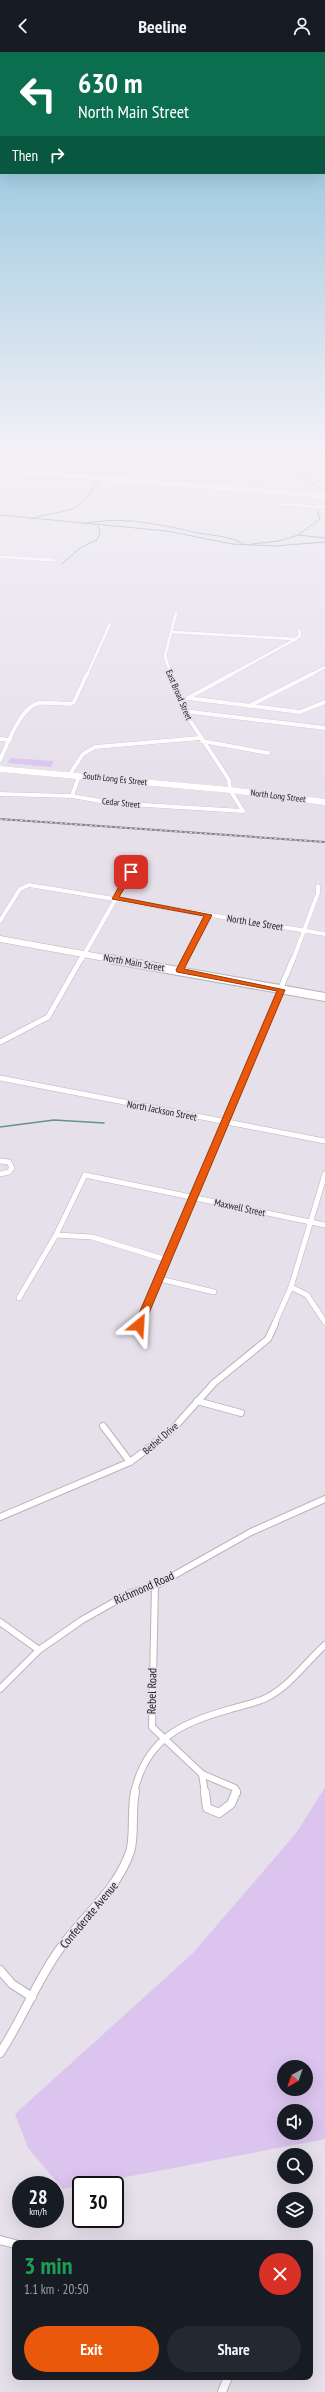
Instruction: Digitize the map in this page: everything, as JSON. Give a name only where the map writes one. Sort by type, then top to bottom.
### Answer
[{"type":"main road","name":"North Main Street","points":[[0,939],[325,997]]},
{"type":"street","name":"East Broad Street","points":[[176,613],[165,656],[166,665],[184,711],[201,740],[229,780],[230,790],[243,812]]},
{"type":"street","points":[[0,760],[22,716],[33,704],[38,702],[70,704],[74,702],[110,624]]},
{"type":"street","points":[[180,701],[296,639],[300,635],[299,630]]},
{"type":"street","points":[[172,632],[296,639]]},
{"type":"street","points":[[248,706],[325,667]]},
{"type":"street","points":[[188,698],[300,712],[325,702]]},
{"type":"street","points":[[184,711],[325,728]]},
{"type":"street","points":[[0,739],[10,740]]},
{"type":"street","points":[[70,774],[82,754],[87,749],[95,746],[201,740],[268,753]]},
{"type":"street","name":"South Long Es Street","points":[[0,769],[70,774],[230,790]]},
{"type":"street","points":[[72,796],[79,776]]},
{"type":"street","name":"North Long Street","points":[[230,790],[325,802]]},
{"type":"street","name":"Cedar Street","points":[[0,794],[72,796],[112,803],[243,812]]},
{"type":"street","points":[[0,1042],[48,1017],[131,872]]},
{"type":"street","name":"North Lee Street","points":[[0,921],[20,889],[29,885],[115,898],[325,934]]},
{"type":"street","points":[[139,1325],[160,1279],[224,1123],[281,990],[318,893],[318,886]]},
{"type":"street","points":[[180,970],[208,915]]},
{"type":"street","name":"North Jackson Street","points":[[0,1078],[224,1123],[325,1141]]},
{"type":"street","points":[[0,1161],[9,1162],[12,1168],[9,1172],[0,1174]]},
{"type":"street","name":"Bethel Drive","points":[[0,1517],[130,1462],[170,1432],[214,1383],[268,1339],[290,1287],[325,1174]]},
{"type":"street","name":"Maxwell Street","points":[[56,1234],[85,1175],[325,1225]]},
{"type":"street","points":[[19,1298],[56,1234],[92,1237],[167,1260]]},
{"type":"street","points":[[160,1279],[214,1292]]},
{"type":"street","points":[[290,1287],[307,1295],[325,1322]]},
{"type":"street","points":[[197,1402],[241,1413]]},
{"type":"street","points":[[103,1426],[130,1462]]},
{"type":"street","name":"Richmond Road","points":[[0,1689],[39,1650],[82,1620],[130,1593],[155,1586],[251,1532],[325,1499]]},
{"type":"street","name":"Rebel Road","points":[[155,1586],[152,1727],[202,1774],[235,1788],[237,1793],[231,1804],[219,1813],[207,1808],[202,1774]]},
{"type":"street","points":[[0,1622],[39,1650]]},
{"type":"street","name":"Confederate Avenue","points":[[0,2053],[13,2035],[50,1963],[70,1934],[112,1889],[123,1873],[131,1849],[132,1800],[138,1775],[164,1738],[198,1719],[266,1698],[290,1681],[306,1661],[325,1645]]},
{"type":"street","points":[[0,1970],[12,1984],[32,1997]]},
{"type":"street","points":[[0,2240],[12,2243]]},
{"type":"street","points":[[222,2392],[227,2380]]},
{"type":"shaded area","points":[[10,758],[54,761],[51,767],[8,763]]},
{"type":"shaded area","points":[[325,1787],[325,2139],[124,2177],[124,2176],[72,2176],[72,2187],[64,2189],[64,2176],[52,2176],[28,2148],[15,2114],[193,1953],[297,1832]]},
{"type":"waterway","points":[[62,564],[65,561]]},
{"type":"waterway","points":[[0,1127],[54,1120],[104,1123]]},
{"type":"railway","points":[[0,819],[325,842]]},
{"type":"route","points":[[131,872],[115,898],[208,915],[193,941],[180,970],[281,990],[224,1123],[144,1318],[139,1325]]}]
